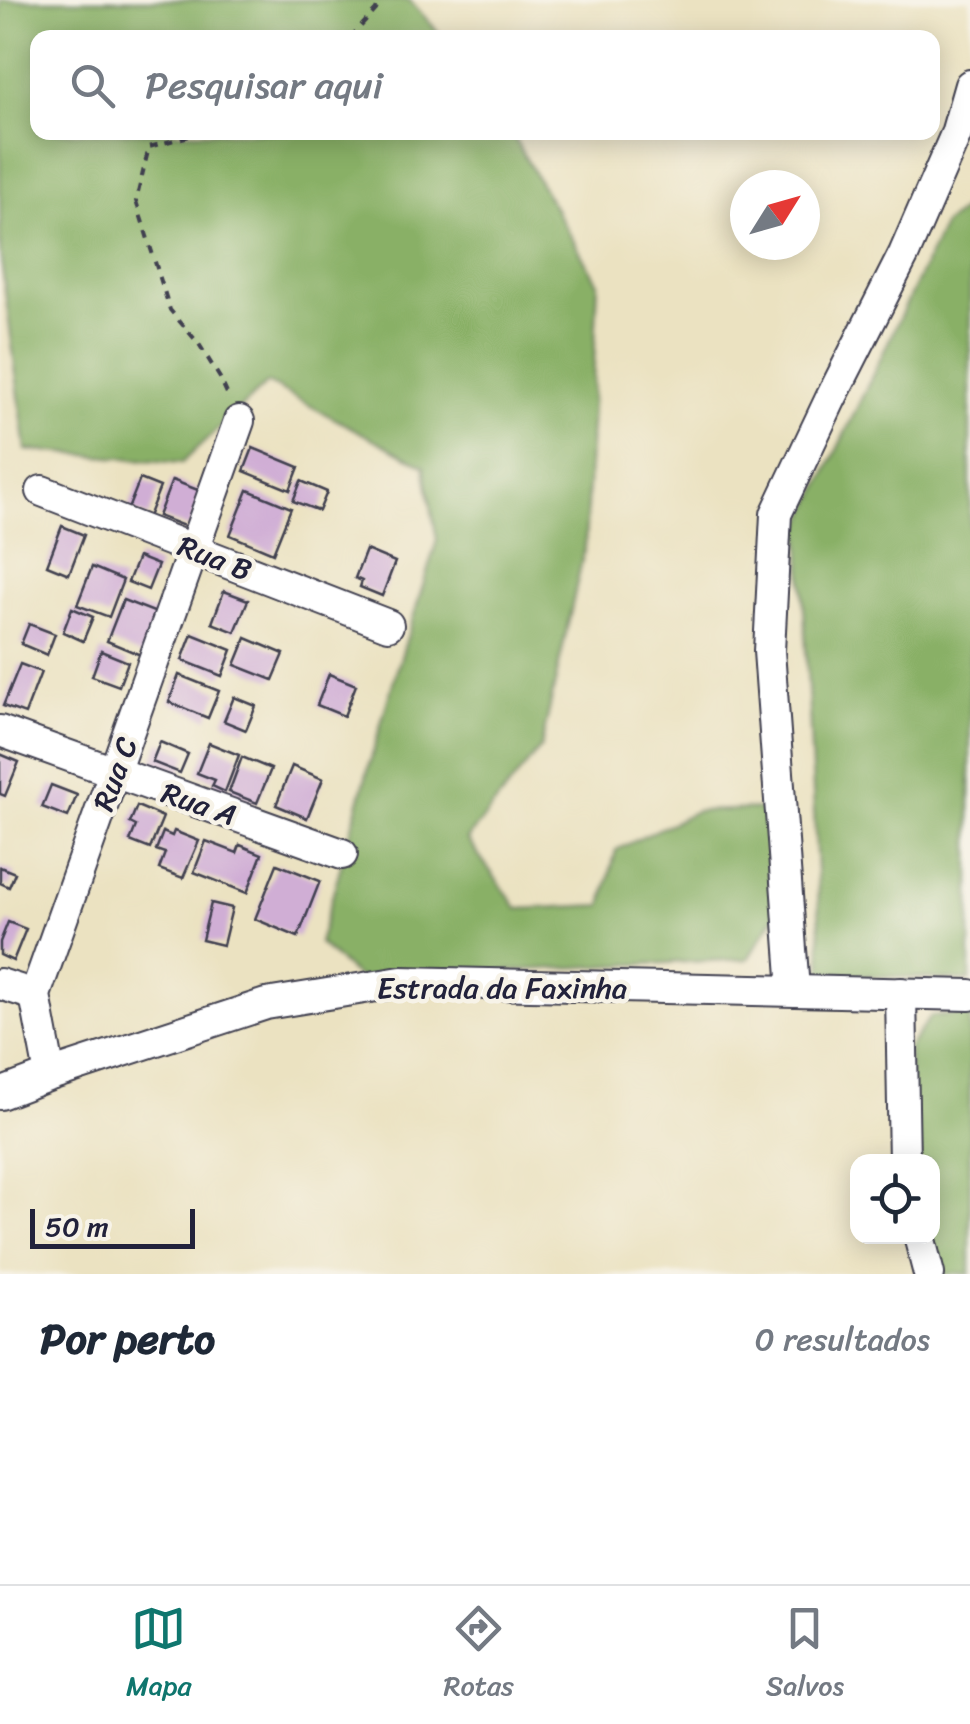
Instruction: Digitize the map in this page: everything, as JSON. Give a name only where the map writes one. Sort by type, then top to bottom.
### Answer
[{"type":"street","points":[[794,990],[770,650],[776,514],[904,254],[956,134],[970,85]]},
{"type":"street","name":"Rua C","points":[[35,995],[239,421]]},
{"type":"street","name":"Rua B","points":[[42,491],[388,624]]},
{"type":"street","name":"Rua A","points":[[0,731],[342,854]]},
{"type":"street","name":"Estrada da Faxinha","points":[[0,1094],[266,1004],[400,982],[970,995]]},
{"type":"street","points":[[0,984],[35,995],[50,1075]]},
{"type":"street","points":[[901,993],[904,1154]]},
{"type":"street","points":[[921,1244],[928,1274]]},
{"type":"path","points":[[357,30],[380,0]]},
{"type":"path","points":[[175,140],[149,147],[136,201],[170,310],[199,344],[239,421]]},
{"type":"green space","points":[[0,0],[409,0],[437,30],[30,30],[30,140],[515,140],[598,283],[585,546],[541,747],[467,839],[518,909],[602,905],[616,850],[696,811],[769,809],[778,911],[748,959],[358,978],[319,943],[437,540],[424,466],[267,383],[182,463],[26,450],[0,253]]},
{"type":"green space","points":[[970,204],[970,981],[822,973],[800,528],[944,224]]},
{"type":"green space","points":[[970,1014],[970,1274],[944,1274],[932,1244],[940,1244],[940,1154],[913,1154],[908,1048],[931,1016]]},
{"type":"building","points":[[253,448],[299,467],[290,490],[244,471]]},
{"type":"building","points":[[140,479],[160,487],[148,517],[128,509]]},
{"type":"building","points":[[172,480],[203,492],[189,528],[158,516]]},
{"type":"building","points":[[301,481],[327,492],[319,511],[293,501]]},
{"type":"building","points":[[248,490],[291,508],[273,553],[230,535]]},
{"type":"building","points":[[62,526],[84,535],[69,574],[47,565]]},
{"type":"building","points":[[366,550],[395,562],[382,596],[360,587],[362,581],[355,578]]},
{"type":"building","points":[[138,557],[158,565],[148,590],[128,582]]},
{"type":"building","points":[[92,567],[123,580],[109,617],[77,605]]},
{"type":"building","points":[[224,591],[248,600],[235,632],[212,623]]},
{"type":"building","points":[[123,600],[159,614],[143,656],[107,641]]},
{"type":"building","points":[[72,608],[93,617],[83,641],[63,632]]},
{"type":"building","points":[[29,624],[55,634],[47,655],[21,644]]},
{"type":"building","points":[[192,634],[232,650],[222,676],[182,660]]},
{"type":"building","points":[[246,638],[284,654],[273,680],[235,665]]},
{"type":"building","points":[[101,651],[128,662],[119,686],[92,676]]},
{"type":"building","points":[[20,664],[41,672],[25,714],[3,706]]},
{"type":"building","points":[[329,674],[356,685],[344,716],[317,705]]},
{"type":"building","points":[[179,675],[219,691],[208,718],[169,702]]},
{"type":"building","points":[[234,697],[256,706],[246,730],[224,721]]},
{"type":"building","points":[[160,742],[188,754],[180,773],[152,762]]},
{"type":"building","points":[[209,743],[239,755],[225,792],[212,786],[215,780],[197,773]]},
{"type":"building","points":[[0,754],[19,762],[5,796],[0,794]]},
{"type":"building","points":[[242,757],[271,769],[257,803],[229,792]]},
{"type":"building","points":[[292,766],[323,779],[307,818],[276,805]]},
{"type":"building","points":[[51,785],[77,795],[68,817],[42,807]]},
{"type":"building","points":[[137,806],[163,817],[150,849],[130,841],[136,826],[130,823]]},
{"type":"building","points":[[174,831],[199,841],[183,878],[159,869],[165,853],[156,850],[163,832],[172,836]]},
{"type":"building","points":[[206,841],[237,853],[240,845],[262,854],[247,893],[194,872]]},
{"type":"building","points":[[277,864],[320,881],[298,937],[255,919]]},
{"type":"building","points":[[0,867],[15,873],[9,887],[0,883]]},
{"type":"building","points":[[211,903],[232,908],[223,945],[202,940]]},
{"type":"building","points":[[8,922],[26,929],[13,961],[0,955],[0,942]]}]
